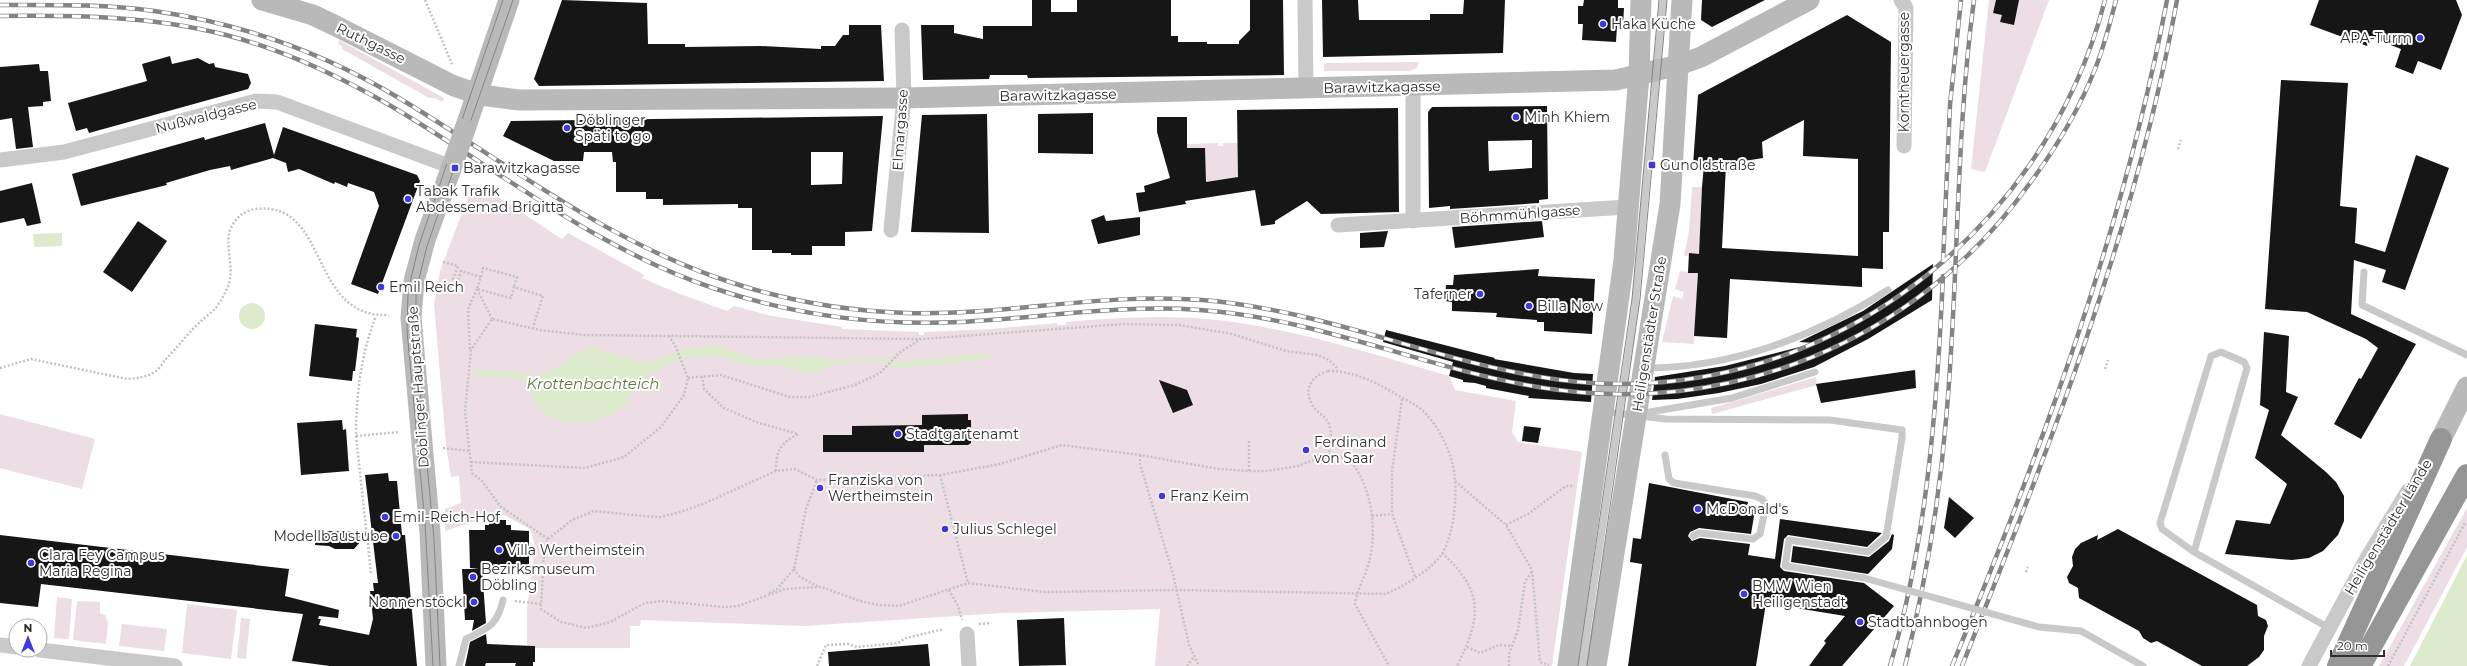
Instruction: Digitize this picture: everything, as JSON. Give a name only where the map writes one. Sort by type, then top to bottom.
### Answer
[{"type":"highway","points":[[2338,666],[2441,440]]},
{"type":"highway","points":[[2360,666],[2467,475]]},
{"type":"main road","name":"Ruthgasse","points":[[262,0],[313,15],[334,24],[454,86],[477,94]]},
{"type":"main road","name":"Döblinger Hauptstraße","points":[[436,666],[430,533],[411,318],[414,281],[425,240],[509,0]]},
{"type":"main road","name":"Heiligenstädter Straße","points":[[1596,666],[1620,413],[1627,207],[1648,73],[1641,0]]},
{"type":"main road","name":"Heiligenstädter Straße","points":[[1568,666],[1620,413],[1644,368],[1670,204],[1682,0]]},
{"type":"main road","points":[[1648,73],[1679,65],[1725,46],[1809,0]]},
{"type":"main road","name":"Barawitzkagasse","points":[[477,94],[519,100],[904,98],[1412,87],[1616,80],[1648,73]]},
{"type":"main road","name":"Heiligenstädter Lände","points":[[2441,440],[2467,387]]},
{"type":"street","points":[[1305,0],[1306,89]]},
{"type":"street","name":"Korntheuergasse","points":[[1901,0],[1906,8],[1904,146]]},
{"type":"street","name":"Elmargasse","points":[[891,230],[904,98],[902,30]]},
{"type":"street","points":[[1412,87],[1412,221]]},
{"type":"street","name":"Nußwaldgasse","points":[[0,160],[64,152],[256,101],[276,102],[453,163]]},
{"type":"street","name":"Böhmmühlgasse","points":[[1338,225],[1627,207]]},
{"type":"street","name":"Heiligenstädter Lände","points":[[2309,666],[2366,558],[2441,440]]},
{"type":"street","points":[[967,634],[969,666]]},
{"type":"street","points":[[48,651],[175,666]]},
{"type":"lane","points":[[1582,666],[1635,307],[1648,73],[1663,0]]},
{"type":"lane","points":[[2364,272],[2362,305],[2467,355]]},
{"type":"lane","points":[[1644,368],[1717,362],[1750,354],[1814,330],[1866,304],[1888,290]]},
{"type":"lane","points":[[2194,552],[2247,368],[2244,362],[2221,352],[2212,356],[2160,523],[2162,529],[2194,552],[2329,628]]},
{"type":"lane","points":[[1620,413],[1732,398],[1815,372]]},
{"type":"lane","points":[[1620,413],[1665,419],[1830,420],[1902,430],[1886,537],[1868,552],[1790,540],[1785,566],[1864,578],[2039,627],[2081,631],[2143,666]]},
{"type":"lane","points":[[1665,455],[1669,479],[1674,483],[1755,496],[1762,499],[1766,505],[1760,534],[1753,539],[1699,533],[1693,536]]},
{"type":"lane","points":[[459,666],[466,639],[493,625],[499,615],[503,600]]},
{"type":"path","points":[[425,0],[455,70]]},
{"type":"path","points":[[2178,149],[2181,140]]},
{"type":"path","points":[[0,368],[31,359],[127,379],[141,378],[154,373],[199,322],[217,307],[225,294],[230,278],[230,229],[240,216],[257,209],[271,209],[293,218],[302,227],[334,288],[346,302],[360,311],[376,316],[389,315]]},
{"type":"path","points":[[443,262],[458,266],[453,279],[458,281],[461,271],[480,277]]},
{"type":"path","points":[[477,289],[511,298],[517,277],[484,268],[468,309],[470,350],[465,411],[472,473],[482,480],[501,507],[548,539]]},
{"type":"path","points":[[514,287],[543,296],[533,327]]},
{"type":"path","points":[[477,289],[492,319]]},
{"type":"path","points":[[371,573],[356,436],[360,375],[369,333],[376,316]]},
{"type":"path","points":[[492,319],[533,327],[540,330],[584,335],[922,339],[1124,324],[1179,325],[1232,334],[1286,351],[1317,355],[1329,360],[1337,368],[1337,371]]},
{"type":"path","points":[[470,350],[492,319]]},
{"type":"path","points":[[470,462],[585,468],[624,457],[661,427],[684,395],[688,378],[684,364],[675,345],[668,335]]},
{"type":"path","points":[[688,378],[721,376],[790,397],[809,397],[855,385],[880,373],[899,353],[922,339]]},
{"type":"path","points":[[2105,369],[2108,360]]},
{"type":"path","points":[[794,569],[800,577],[821,587],[860,601],[879,605],[899,606],[968,583],[1044,592],[1177,590],[1385,594],[1400,588],[1442,553],[1451,529],[1455,481],[1453,463],[1446,445],[1426,414],[1413,403],[1402,399],[1376,382],[1351,373],[1337,371],[1319,374],[1309,385],[1309,396],[1313,407],[1322,412],[1329,424],[1331,445],[1329,454]]},
{"type":"path","points":[[702,376],[704,389],[724,408],[756,422],[798,434],[783,443],[776,458],[776,471]]},
{"type":"path","points":[[1402,399],[1392,471],[1392,514],[1415,577]]},
{"type":"path","points":[[356,436],[399,432]]},
{"type":"path","points":[[1249,440],[1249,471]]},
{"type":"path","points":[[817,480],[806,509],[794,569],[776,589],[753,602],[723,607],[662,601],[645,603],[610,622],[587,628],[578,627],[556,619],[541,609],[540,604],[544,550],[548,539],[582,514],[594,511],[660,517],[703,504],[776,471],[795,469],[817,480],[940,475],[1000,464],[1062,445],[1140,455],[1219,469],[1249,471],[1267,471],[1298,466],[1329,454],[1349,460],[1362,479],[1372,516],[1371,557],[1354,604],[1389,666]]},
{"type":"path","points":[[443,448],[469,451]]},
{"type":"path","points":[[1140,455],[1140,464],[1177,590],[1193,658],[1199,666]]},
{"type":"path","points":[[940,475],[968,583]]},
{"type":"path","points":[[1455,481],[1506,525],[1532,570],[1540,662],[1552,666]]},
{"type":"path","points":[[1506,525],[1528,514],[1566,486],[1577,487]]},
{"type":"path","points":[[1372,516],[1392,514]]},
{"type":"path","points":[[2388,666],[2467,519]]},
{"type":"path","points":[[1442,553],[1455,565],[1474,598],[1475,623],[1467,647],[1457,666]]},
{"type":"path","points":[[2026,572],[2028,567]]},
{"type":"path","points":[[1509,666],[1511,646],[1518,630],[1525,582],[1532,570]]},
{"type":"path","points":[[762,597],[785,589],[821,587]]},
{"type":"path","points":[[949,590],[958,606],[961,619]]},
{"type":"path","points":[[503,600],[540,604]]},
{"type":"path","points":[[817,666],[826,645],[848,644],[857,647],[898,643],[906,638],[944,629]]},
{"type":"path","points":[[1467,647],[1480,652],[1499,645],[1511,646]]},
{"type":"path","points":[[1186,666],[1193,658]]},
{"type":"shaded area","points":[[1989,0],[2049,0],[1985,172],[1971,169]]},
{"type":"shaded area","points":[[339,40],[444,98],[442,102],[435,98],[429,98],[342,49],[342,46],[338,44]]},
{"type":"shaded area","points":[[1419,62],[1417,68],[1410,71],[1324,71],[1324,64],[1326,63]]},
{"type":"shaded area","points":[[1218,143],[1218,146],[1223,146],[1223,143],[1238,143],[1238,177],[1208,185],[1187,148],[1187,144]]},
{"type":"shaded area","points":[[473,184],[483,187],[562,239],[568,233],[644,275],[642,278],[727,311],[734,306],[772,316],[842,327],[842,329],[919,332],[919,335],[924,335],[924,332],[991,329],[1057,323],[1058,325],[1066,325],[1066,322],[1126,318],[1166,317],[1226,321],[1254,325],[1311,337],[1366,352],[1449,376],[1455,390],[1516,401],[1512,432],[1518,442],[1582,452],[1552,666],[1155,666],[1160,609],[1002,613],[803,626],[641,620],[640,626],[630,626],[630,648],[535,648],[535,646],[527,645],[527,609],[535,546],[530,529],[500,513],[445,531],[445,509],[461,503],[459,476],[451,477],[446,445],[434,304],[440,271]]},
{"type":"shaded area","points":[[1692,187],[1702,187],[1699,254],[1684,256],[1689,231]]},
{"type":"shaded area","points":[[1680,271],[1698,273],[1694,344],[1662,342],[1673,296],[1682,299],[1684,292],[1675,289]]},
{"type":"shaded area","points":[[1816,377],[1817,385],[1712,414],[1711,408]]},
{"type":"shaded area","points":[[0,414],[95,439],[82,489],[0,468]]},
{"type":"shaded area","points":[[2467,508],[2467,547],[2404,666],[2379,666]]},
{"type":"shaded area","points":[[57,597],[72,599],[69,639],[54,638]]},
{"type":"shaded area","points":[[77,601],[100,602],[100,613],[105,615],[108,623],[106,644],[73,640]]},
{"type":"shaded area","points":[[187,604],[237,610],[231,659],[182,653]]},
{"type":"shaded area","points":[[241,618],[250,619],[246,659],[237,658]]},
{"type":"shaded area","points":[[122,624],[167,629],[164,651],[119,646]]},
{"type":"water","points":[[62,233],[62,246],[34,247],[33,234]]},
{"type":"water","points":[[252,303],[261,307],[265,316],[261,325],[252,329],[243,325],[239,316],[243,307]]},
{"type":"water","name":"Krottenbachteich","points":[[717,346],[758,360],[802,357],[842,360],[891,357],[888,360],[834,364],[817,372],[808,373],[784,366],[756,366],[717,356],[689,357],[676,360],[635,383],[632,387],[629,399],[623,406],[604,418],[587,422],[570,422],[547,415],[538,406],[529,392],[529,385],[532,378],[556,368],[579,351],[593,348],[648,364],[685,349]]},
{"type":"water","points":[[2467,555],[2467,666],[2410,666],[2460,569]]},
{"type":"building","points":[[562,0],[647,3],[648,44],[685,44],[685,47],[760,46],[821,49],[821,46],[835,46],[843,35],[849,35],[849,25],[881,25],[884,81],[539,86],[534,79]]},
{"type":"building","points":[[1032,0],[1051,0],[1051,12],[1077,12],[1077,0],[1171,0],[1171,36],[1178,36],[1178,42],[1239,44],[1239,41],[1250,30],[1250,0],[1283,0],[1284,75],[1028,78],[1027,75],[990,75],[989,79],[923,80],[921,25],[954,25],[954,33],[983,39],[983,26],[1032,26]]},
{"type":"building","points":[[1322,0],[1358,0],[1359,20],[1430,20],[1430,14],[1463,14],[1464,0],[1505,0],[1503,53],[1323,57]]},
{"type":"building","points":[[1584,0],[1618,0],[1618,8],[1624,8],[1623,26],[1617,26],[1616,42],[1582,40],[1583,24],[1578,24],[1578,6],[1583,6]]},
{"type":"building","points":[[1702,0],[1765,0],[1712,27],[1701,20]]},
{"type":"building","points":[[1996,0],[2019,0],[2014,25],[2000,22],[2002,15],[1993,13]]},
{"type":"building","name":"APA-Turm","points":[[2319,0],[2456,0],[2462,15],[2441,70],[2418,61],[2413,74],[2395,67],[2401,49],[2370,37],[2367,46],[2310,25]]},
{"type":"building","points":[[1847,15],[1891,42],[1889,232],[1883,232],[1883,269],[1862,268],[1862,287],[1730,279],[1727,338],[1694,336],[1698,273],[1688,273],[1689,253],[1699,254],[1704,165],[1693,165],[1698,95]],"holes":[[[1804,120],[1803,156],[1858,159],[1858,256],[1722,248],[1726,164],[1763,158],[1762,142]]]},
{"type":"building","points":[[170,56],[172,64],[198,58],[209,64],[214,63],[215,67],[248,74],[251,83],[248,89],[89,133],[87,128],[76,131],[68,103],[147,81],[142,64]]},
{"type":"building","points":[[39,64],[40,71],[48,71],[51,101],[43,102],[43,106],[28,107],[33,147],[16,149],[12,118],[0,120],[0,67]]},
{"type":"building","points":[[2281,80],[2348,83],[2340,206],[2357,208],[2355,243],[2385,252],[2416,155],[2449,168],[2405,290],[2382,282],[2386,270],[2354,260],[2351,314],[2416,344],[2361,439],[2334,424],[2359,378],[2361,379],[2378,348],[2366,339],[2307,312],[2265,309]]},
{"type":"building","points":[[1547,106],[1548,199],[1539,200],[1539,203],[1450,209],[1450,206],[1429,208],[1428,112],[1432,107]],"holes":[[[1532,140],[1532,168],[1489,171],[1488,141]]]},
{"type":"building","points":[[1398,108],[1399,212],[1321,214],[1307,201],[1275,221],[1275,224],[1261,226],[1255,190],[1185,201],[1186,204],[1139,212],[1136,193],[1145,192],[1144,186],[1170,178],[1157,132],[1157,117],[1187,117],[1187,148],[1205,148],[1206,182],[1238,177],[1237,110]]},
{"type":"building","points":[[1093,113],[1093,154],[1038,153],[1038,114]]},
{"type":"building","points":[[987,114],[989,233],[911,232],[922,115]]},
{"type":"building","points":[[883,116],[872,231],[845,232],[845,246],[812,246],[812,255],[791,255],[791,253],[772,253],[772,250],[752,250],[752,208],[738,208],[738,204],[663,205],[663,199],[646,199],[646,192],[616,192],[616,162],[613,162],[612,152],[584,152],[583,161],[554,161],[503,136],[511,121]],"holes":[[[811,152],[843,152],[842,184],[811,185]]]},
{"type":"building","points":[[265,123],[274,155],[283,127],[417,175],[420,181],[378,294],[351,284],[379,206],[374,192],[348,183],[347,187],[335,182],[334,184],[299,169],[288,172],[286,163],[273,158],[231,170],[230,166],[210,170],[166,183],[167,185],[81,206],[72,174],[204,137],[205,140]]},
{"type":"building","points":[[32,183],[41,223],[27,226],[24,218],[0,223],[0,191]]},
{"type":"building","points":[[1104,215],[1106,221],[1140,217],[1140,235],[1098,244],[1091,220]]},
{"type":"building","points":[[138,221],[167,241],[132,292],[103,272]]},
{"type":"building","points":[[1542,221],[1544,237],[1455,248],[1452,227]]},
{"type":"building","points":[[1388,231],[1384,247],[1360,248],[1360,233]]},
{"type":"building","points":[[1933,264],[1932,300],[1868,339],[1814,367],[1761,384],[1719,393],[1677,399],[1652,400],[1655,377],[1725,366],[1815,343],[1799,342],[1863,311]]},
{"type":"building","points":[[1539,269],[1538,276],[1595,279],[1592,334],[1544,331],[1544,322],[1537,322],[1537,320],[1496,317],[1497,313],[1452,311],[1452,302],[1445,301],[1446,285],[1453,285],[1454,275]]},
{"type":"building","points":[[315,324],[357,329],[356,337],[359,338],[355,371],[353,371],[352,381],[309,376]]},
{"type":"building","points":[[1386,330],[1495,358],[1494,359],[1574,373],[1593,374],[1591,402],[1528,398],[1529,396],[1486,388],[1486,386],[1475,383],[1463,382],[1463,380],[1449,376],[1453,362],[1383,342]]},
{"type":"building","points":[[2264,332],[2289,336],[2286,392],[2298,397],[2281,435],[2326,472],[2336,482],[2344,496],[2344,521],[2338,535],[2323,551],[2309,558],[2292,560],[2225,554],[2236,520],[2270,524],[2287,484],[2255,458],[2269,410],[2260,405]]},
{"type":"building","points":[[1915,370],[1916,388],[1821,403],[1816,384]]},
{"type":"building","points":[[1159,380],[1187,390],[1193,405],[1173,413]]},
{"type":"building","points":[[968,414],[968,420],[971,420],[971,443],[968,445],[924,445],[924,452],[823,452],[823,435],[852,435],[852,426],[922,425],[922,415]]},
{"type":"building","points":[[342,420],[343,430],[346,429],[349,471],[301,475],[297,423]]},
{"type":"building","points":[[1524,426],[1541,428],[1538,443],[1522,441]]},
{"type":"building","points":[[388,473],[389,481],[397,481],[402,535],[405,535],[417,666],[330,666],[292,661],[303,614],[41,584],[38,607],[0,603],[0,535],[289,569],[285,596],[339,610],[338,618],[319,616],[318,619],[321,619],[319,625],[369,635],[373,619],[370,591],[374,591],[373,583],[378,583],[365,475]]},
{"type":"building","name":"BMW Wien Heiligenstadt","points":[[1649,483],[1748,502],[1747,508],[1755,510],[1751,534],[1699,528],[1690,532],[1688,536],[1692,541],[1700,538],[1750,544],[1748,555],[1775,559],[1780,519],[1882,533],[1867,547],[1788,535],[1784,539],[1780,567],[1784,571],[1864,583],[1894,606],[1842,666],[1809,666],[1826,643],[1824,641],[1845,616],[1766,603],[1756,666],[1628,666],[1642,564],[1630,562],[1633,538],[1641,539]]},
{"type":"building","points":[[1949,497],[1974,518],[1955,538],[1944,528]]},
{"type":"building","name":"Villa Wertheimstein","points":[[489,520],[506,520],[506,525],[511,525],[511,530],[529,531],[529,569],[482,569],[486,623],[472,631],[474,620],[465,620],[462,569],[479,569],[470,568],[469,530],[485,530],[485,525],[489,525]]},
{"type":"building","points":[[2118,529],[2257,605],[2258,616],[2266,620],[2268,626],[2264,636],[2264,650],[2259,657],[2247,666],[2202,666],[2157,641],[2151,643],[2143,638],[2139,631],[2079,598],[2078,588],[2069,583],[2067,577],[2073,566],[2072,557],[2075,549],[2081,543],[2098,535],[2097,540]]},
{"type":"building","points":[[316,531],[369,532],[354,549],[335,549],[329,546],[315,545]]},
{"type":"building","points":[[1892,534],[1894,535],[1892,549],[1868,574],[1791,562],[1793,546],[1869,557],[1889,541]]},
{"type":"building","points":[[1064,618],[1066,665],[1019,666],[1017,620]]},
{"type":"building","points":[[486,634],[487,644],[535,646],[535,662],[533,662],[533,666],[515,666],[516,663],[486,663],[485,666],[465,666],[470,642]]},
{"type":"building","points":[[928,644],[930,666],[829,666],[828,652]]},
{"type":"waterway","points":[[889,359],[892,366],[987,356]]},
{"type":"waterway","points":[[477,373],[517,375],[532,378]]},
{"type":"tram line","points":[[433,666],[425,523],[407,331],[408,291],[419,245],[503,0]]},
{"type":"tram line","points":[[440,666],[434,539],[416,346],[416,291],[427,246],[513,0]]},
{"type":"tram line","points":[[1578,666],[1632,299],[1659,0]]},
{"type":"tram line","points":[[1587,666],[1640,299],[1667,0]]},
{"type":"railway","points":[[1943,262],[1950,105],[1961,0]]},
{"type":"railway","points":[[1905,666],[1925,575],[1943,451],[1950,368],[1963,105],[1974,0]]},
{"type":"railway","points":[[0,5],[97,6],[154,11],[218,23],[281,42],[341,67],[399,98],[560,200],[642,246],[685,266],[773,295],[817,304],[861,310],[906,313],[980,311],[1128,299],[1165,298],[1202,300],[1294,314],[1471,362],[1516,372],[1561,380],[1654,383],[1743,368],[1827,337],[1904,292],[1972,235],[2029,166],[2074,87],[2105,0]]},
{"type":"railway","points":[[0,16],[57,16],[142,20],[226,35],[269,48],[331,74],[391,106],[548,206],[587,230],[628,252],[670,272],[713,288],[774,305],[836,317],[930,323],[991,320],[1110,310],[1200,310],[1243,315],[1286,323],[1328,333],[1495,379],[1538,387],[1609,394],[1680,391],[1748,378],[1813,357],[1875,326],[1932,286],[1984,239],[2030,183],[2049,156],[2074,114],[2089,84],[2104,44],[2116,0]]},
{"type":"railway","points":[[1952,666],[2017,503],[2077,338],[2128,171],[2149,86],[2167,0]]},
{"type":"railway","points":[[1962,666],[2057,421],[2113,255],[2138,171],[2159,86],[2177,0]]},
{"type":"railway","points":[[1890,666],[1903,618],[1913,570],[1928,473],[1941,325],[1943,276]]},
{"type":"place","name":"Haka Küche","points":[[1603,24]]},
{"type":"place","name":"APA-Turm","points":[[2420,38]]},
{"type":"place","name":"Minh Khiem","points":[[1516,117]]},
{"type":"place","name":"Döblinger Späti to go","points":[[567,128]]},
{"type":"place","name":"Gunoldstraße","points":[[1652,165]]},
{"type":"place","name":"Barawitzkagasse","points":[[455,168]]},
{"type":"place","name":"Tabak Trafik Abdessemad Brigitta","points":[[408,199]]},
{"type":"place","name":"Emil Reich","points":[[381,287]]},
{"type":"place","name":"Taferner","points":[[1480,294]]},
{"type":"place","name":"Billa Now","points":[[1529,306]]},
{"type":"place","name":"Stadtgartenamt","points":[[898,434]]},
{"type":"place","name":"Ferdinand von Saar","points":[[1306,450]]},
{"type":"place","name":"Franziska von Wertheimstein","points":[[820,488]]},
{"type":"place","name":"Franz Keim","points":[[1162,496]]},
{"type":"place","name":"McDonald's","points":[[1698,509]]},
{"type":"place","name":"Emil-Reich-Hof","points":[[385,517]]},
{"type":"place","name":"Julius Schlegel","points":[[945,529]]},
{"type":"place","name":"Modellbaustube","points":[[396,536]]},
{"type":"place","name":"Villa Wertheimstein","points":[[499,550]]},
{"type":"place","name":"Clara Fey Campus Maria Regina","points":[[31,563]]},
{"type":"place","name":"Bezirksmuseum Döbling","points":[[473,577]]},
{"type":"place","name":"BMW Wien Heiligenstadt","points":[[1744,594]]},
{"type":"place","name":"Nonnenstöckl","points":[[474,602]]},
{"type":"place","name":"Stadtbahnbogen","points":[[1860,622]]}]
